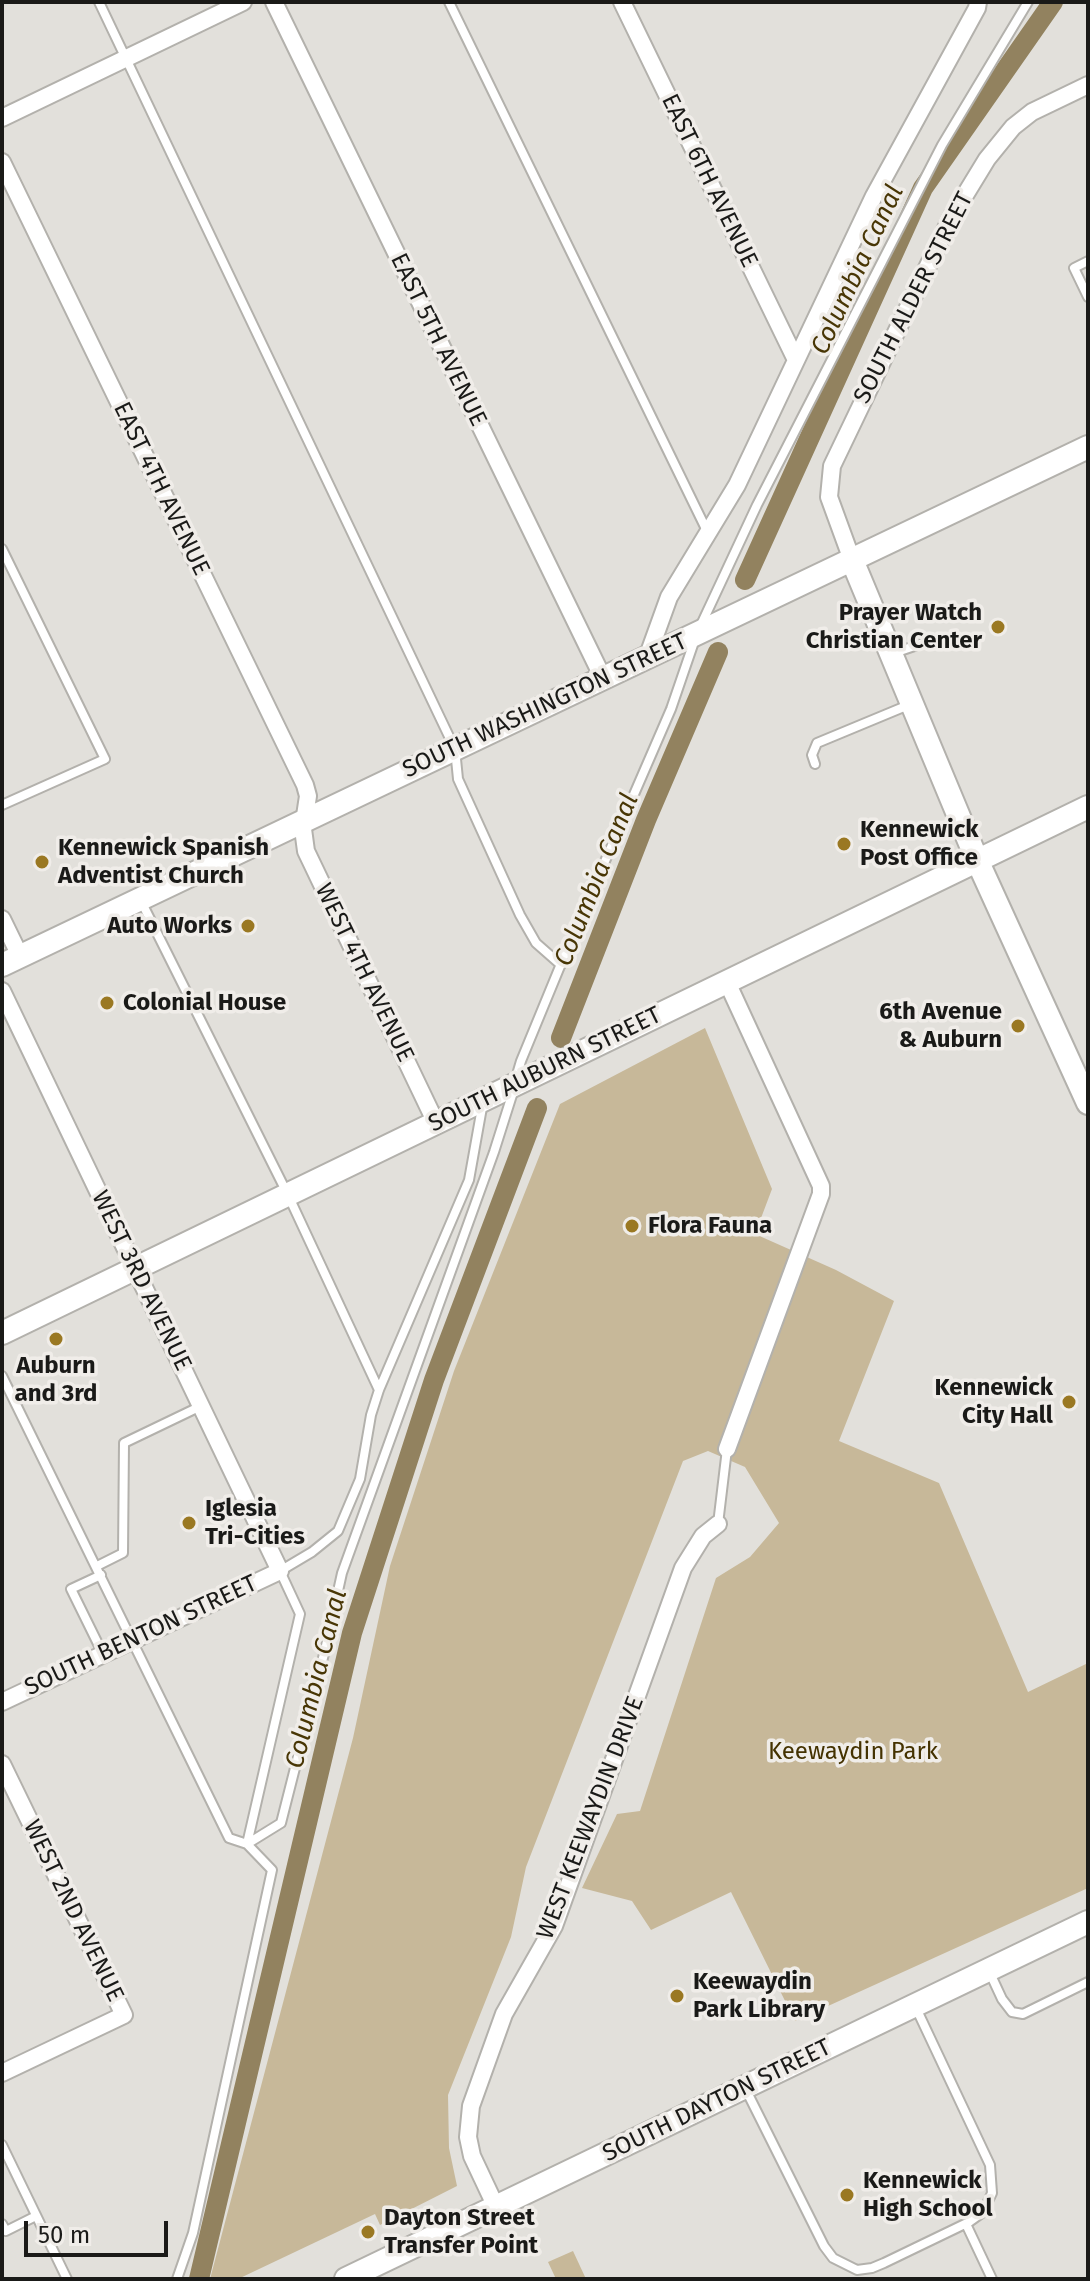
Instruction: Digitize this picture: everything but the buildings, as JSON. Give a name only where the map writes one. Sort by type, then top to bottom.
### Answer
[{"type":"street","points":[[2,118],[243,2]]},
{"type":"street","name":"EAST 5TH AVENUE","points":[[274,2],[603,678]]},
{"type":"street","name":"EAST 6TH AVENUE","points":[[622,2],[796,360]]},
{"type":"street","points":[[647,658],[669,597],[737,485],[874,196],[978,2]]},
{"type":"street","name":"SOUTH ALDER STREET","points":[[852,560],[829,497],[832,466],[951,218],[995,149],[1013,127],[1032,112],[1088,85]]},
{"type":"street","name":"EAST 4TH AVENUE","points":[[2,162],[305,785],[308,796],[306,820]]},
{"type":"street","name":"SOUTH WASHINGTON STREET","points":[[11,961],[1088,447]]},
{"type":"street","points":[[852,560],[977,860],[1088,1103]]},
{"type":"street","name":"SOUTH AUBURN STREET","points":[[2,1333],[1088,807]]},
{"type":"street","name":"WEST 4TH AVENUE","points":[[306,820],[303,840],[306,851],[436,1123]]},
{"type":"street","points":[[2,919],[11,961]]},
{"type":"street","points":[[727,982],[821,1186],[821,1194],[727,1449]]},
{"type":"street","name":"WEST 3RD AVENUE","points":[[2,991],[280,1571]]},
{"type":"street","name":"WEST KEEWAYDIN DRIVE","points":[[496,2207],[472,2156],[468,2120],[471,2106],[504,2014],[554,1926],[683,1568],[703,1536],[718,1524]]},
{"type":"street","name":"SOUTH BENTON STREET","points":[[2,1702],[280,1571]]},
{"type":"street","name":"WEST 2ND AVENUE","points":[[2,1764],[124,2015],[2,2073]]},
{"type":"street","name":"SOUTH DAYTON STREET","points":[[346,2279],[1088,1922]]},
{"type":"lane","points":[[99,2],[455,749],[458,779],[520,915],[536,943],[561,965]]},
{"type":"lane","points":[[449,2],[708,534]]},
{"type":"lane","points":[[247,1844],[281,1823],[342,1573],[494,1152],[521,1061],[671,709],[696,634],[757,505],[942,145],[1028,2]]},
{"type":"lane","points":[[1088,261],[1074,268],[1088,297]]},
{"type":"lane","points":[[2,549],[105,759],[2,805]]},
{"type":"lane","points":[[891,654],[935,639]]},
{"type":"lane","points":[[815,764],[812,755],[817,743],[912,704]]},
{"type":"lane","points":[[140,899],[288,1195],[379,1390]]},
{"type":"lane","points":[[247,1844],[300,1614],[280,1571],[312,1552],[338,1531],[360,1479],[371,1415],[379,1390],[469,1180],[483,1100]]},
{"type":"lane","points":[[2,1376],[229,1838],[247,1844],[272,1870],[193,2233],[177,2279]]},
{"type":"lane","points":[[103,1654],[71,1589],[123,1553],[124,1443],[201,1405]]},
{"type":"lane","points":[[718,1524],[727,1449]]},
{"type":"lane","points":[[989,1970],[1002,1999],[1012,2012],[1023,2014],[1088,1982]]},
{"type":"lane","points":[[745,2087],[824,2246],[845,2267],[857,2270],[872,2268],[966,2224],[983,2212],[990,2201],[993,2178],[990,2165],[915,2005]]},
{"type":"lane","points":[[2,2145],[67,2279]]},
{"type":"lane","points":[[2,2224],[6,2231],[36,2216]]},
{"type":"lane","points":[[966,2224],[992,2279]]},
{"type":"green space","name":"Keewaydin Park","points":[[705,1028],[772,1189],[755,1234],[836,1270],[894,1301],[839,1441],[939,1483],[1028,1692],[1088,1663],[1088,1888],[795,2021],[731,1892],[651,1930],[632,1901],[582,1888],[617,1814],[640,1811],[716,1578],[750,1557],[779,1523],[745,1467],[708,1451],[683,1461],[526,1867],[511,1937],[448,2095],[449,2148],[457,2186],[380,2225],[375,2214],[238,2279],[210,2279],[353,1738],[390,1566],[454,1371],[560,1104]]},
{"type":"green space","points":[[573,2251],[586,2279],[556,2279],[548,2262]]},
{"type":"waterway","name":"Columbia Canal","points":[[745,580],[923,188],[1053,2]]},
{"type":"waterway","name":"Columbia Canal","points":[[561,1038],[646,820],[718,652]]},
{"type":"waterway","name":"Columbia Canal","points":[[199,2279],[352,1633],[434,1380],[537,1108]]},
{"type":"place","name":"Prayer Watch Christian Center","points":[[998,627]]},
{"type":"place","name":"Kennewick Post Office","points":[[844,844]]},
{"type":"place","name":"Kennewick Spanish Adventist Church","points":[[42,862]]},
{"type":"place","name":"Auto Works","points":[[248,926]]},
{"type":"place","name":"Colonial House","points":[[107,1003]]},
{"type":"place","name":"6th Avenue & Auburn","points":[[1018,1026]]},
{"type":"place","name":"Flora Fauna","points":[[632,1226]]},
{"type":"place","name":"Auburn and 3rd","points":[[56,1339]]},
{"type":"place","name":"Kennewick City Hall","points":[[1069,1402]]},
{"type":"place","name":"Iglesia Tri-Cities","points":[[189,1523]]},
{"type":"place","name":"Keewaydin Park Library","points":[[677,1996]]},
{"type":"place","name":"Kennewick High School","points":[[847,2195]]},
{"type":"place","name":"Dayton Street Transfer Point","points":[[368,2232]]}]
